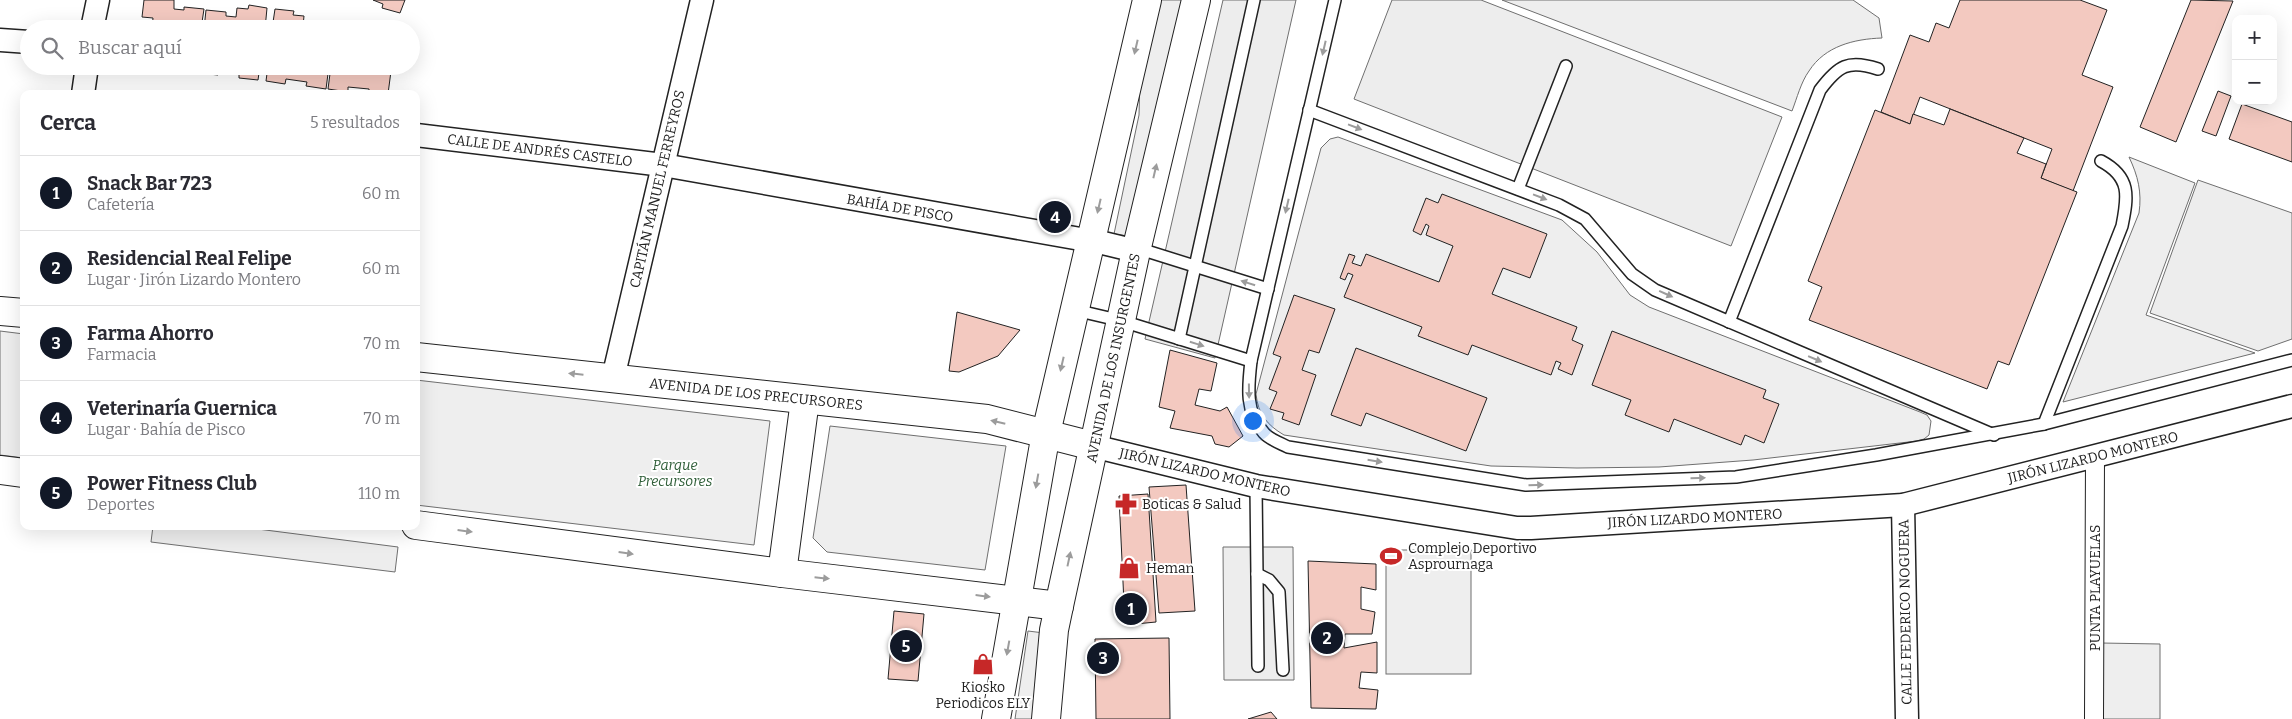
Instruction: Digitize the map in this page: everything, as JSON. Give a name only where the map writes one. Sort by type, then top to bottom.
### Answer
[{"type":"main road","points":[[996,719],[1046,433],[1147,0]]},
{"type":"main road","name":"AVENIDA DE LOS INSURGENTES","points":[[1046,719],[1054,630],[1059,606],[1137,249],[1196,0]]},
{"type":"main road","points":[[0,311],[20,314]]},
{"type":"main road","name":"AVENIDA DE LOS PRECURSORES","points":[[420,357],[987,419],[1093,446]]},
{"type":"main road","points":[[782,573],[805,400]]},
{"type":"main road","points":[[0,470],[20,472]]},
{"type":"main road","points":[[420,526],[782,573],[1059,606]]},
{"type":"street","points":[[94,20],[98,0]]},
{"type":"street","name":"CAPITÁN MANUEL FERREYROS","points":[[613,378],[702,0]]},
{"type":"street","points":[[0,40],[20,41]]},
{"type":"street","points":[[84,90],[86,75]]},
{"type":"street","name":"CALLE DE ANDRÉS CASTELO","points":[[420,135],[663,165]]},
{"type":"street","name":"BAHÍA DE PISCO","points":[[663,165],[1137,249]]},
{"type":"street","name":"JIRÓN LIZARDO MONTERO","points":[[1093,446],[1256,486],[1518,528],[1903,505],[2292,406]]},
{"type":"street","name":"PUNTA PLAYUELAS","points":[[2094,719],[2095,457]]},
{"type":"street","name":"CALLE FEDERICO NOGUERA","points":[[1903,505],[1907,719]]},
{"type":"lane","points":[[1179,339],[1254,0]]},
{"type":"lane","points":[[1335,0],[1251,361],[1248,391],[1251,414],[1264,434],[1288,447],[1526,485],[1736,477],[1994,435],[2044,424],[2292,360]]},
{"type":"lane","points":[[1729,322],[1820,90],[1832,73],[1848,65],[1862,64],[1878,69]]},
{"type":"lane","points":[[1518,189],[1566,66]]},
{"type":"lane","points":[[1309,110],[1559,205],[1585,219],[1632,274],[1655,290],[1994,435]]},
{"type":"lane","points":[[2044,424],[2122,226],[2127,202],[2123,180],[2115,169],[2101,161]]},
{"type":"lane","points":[[1137,249],[1268,289]]},
{"type":"lane","points":[[1075,310],[1122,321],[1251,361]]},
{"type":"lane","points":[[1256,486],[1258,666]]},
{"type":"lane","points":[[1257,574],[1269,580],[1279,592],[1283,670]]},
{"type":"green space","points":[[1158,0],[1184,0],[1128,236],[1114,234],[1139,115],[1140,78]]},
{"type":"green space","points":[[1502,0],[1853,0],[1879,18],[1882,38],[1851,42],[1823,55],[1806,75],[1792,111]]},
{"type":"green space","points":[[1338,137],[1562,220],[1597,252],[1630,295],[1649,307],[1927,415],[1931,421],[1929,435],[1917,441],[1753,460],[1659,467],[1577,468],[1491,466],[1284,435],[1264,418],[1256,394],[1321,148],[1330,139]]},
{"type":"green space","points":[[2129,157],[2195,183],[2146,315],[2255,353],[2063,402],[2139,213],[2140,198],[2138,184]]},
{"type":"green space","points":[[0,331],[20,334],[20,458],[0,455]]},
{"type":"green space","name":"Parque Precursores","points":[[420,380],[770,421],[754,545],[420,505]]},
{"type":"green space","points":[[830,426],[1006,446],[985,570],[827,552],[813,538]]},
{"type":"green space","points":[[1386,550],[1471,550],[1471,674],[1386,674]]},
{"type":"green space","points":[[1028,631],[1044,633],[1035,719],[1015,719]]},
{"type":"green space","points":[[2101,643],[2160,644],[2160,719],[2100,719]]},
{"type":"shaded area","points":[[1223,0],[1296,0],[1215,358],[1145,339]]},
{"type":"shaded area","points":[[1392,0],[1481,0],[1782,117],[1731,246],[1354,99]]},
{"type":"shaded area","points":[[2198,180],[2292,213],[2292,339],[2258,351],[2150,313]]},
{"type":"shaded area","points":[[152,530],[265,530],[398,547],[395,572],[151,542]]},
{"type":"shaded area","points":[[1223,547],[1293,547],[1294,680],[1224,680]]},
{"type":"building","points":[[144,0],[174,0],[174,9],[184,10],[184,7],[204,9],[202,20],[153,20],[153,18],[142,17]]},
{"type":"building","points":[[373,0],[405,0],[400,13],[382,8],[383,4]]},
{"type":"building","points":[[1960,0],[2080,0],[2107,10],[2082,75],[2113,87],[2073,191],[2041,178],[2052,149],[1920,97],[1910,124],[1881,112],[1910,35],[1929,42],[1936,23],[1949,28]]},
{"type":"building","points":[[2191,0],[2233,1],[2176,142],[2140,127]]},
{"type":"building","points":[[249,5],[267,8],[266,20],[205,20],[206,10],[226,12],[226,16],[236,17],[237,8],[248,9]]},
{"type":"building","points":[[275,9],[294,11],[293,15],[304,16],[304,20],[273,20]]},
{"type":"building","points":[[239,75],[259,75],[258,80],[239,78]]},
{"type":"building","points":[[267,75],[328,75],[326,89],[306,86],[307,82],[286,79],[285,84],[266,81]]},
{"type":"building","points":[[330,75],[390,75],[389,90],[348,87],[348,90],[328,89]]},
{"type":"building","points":[[2218,91],[2231,96],[2216,136],[2202,131]]},
{"type":"building","points":[[2242,105],[2292,122],[2292,162],[2229,139]]},
{"type":"building","points":[[1950,109],[2024,138],[2017,153],[2046,164],[2041,178],[2077,192],[2009,365],[1998,361],[1987,389],[1809,320],[1822,287],[1808,281],[1875,110],[1910,124],[1913,114],[1944,125]]},
{"type":"building","points":[[1442,194],[1547,234],[1530,278],[1503,268],[1492,294],[1577,327],[1572,340],[1583,345],[1572,375],[1558,369],[1561,363],[1556,361],[1551,375],[1472,345],[1468,355],[1418,336],[1422,327],[1344,297],[1353,275],[1348,273],[1345,280],[1340,278],[1349,254],[1355,256],[1352,263],[1361,266],[1366,254],[1439,282],[1453,246],[1426,235],[1429,226],[1426,224],[1421,235],[1413,231],[1426,198],[1438,203]]},
{"type":"building","points":[[1049,206],[1063,212],[1062,224],[1047,222]]},
{"type":"building","points":[[1294,295],[1335,309],[1319,353],[1309,350],[1302,370],[1316,375],[1299,425],[1282,419],[1284,413],[1270,409],[1277,392],[1269,389],[1281,357],[1273,354]]},
{"type":"building","points":[[957,312],[1020,330],[998,356],[959,372],[949,371]]},
{"type":"building","points":[[1612,331],[1766,390],[1763,398],[1779,404],[1764,443],[1745,435],[1741,445],[1674,419],[1669,432],[1625,415],[1631,400],[1592,385]]},
{"type":"building","points":[[1356,348],[1487,398],[1466,451],[1366,413],[1361,426],[1331,415]]},
{"type":"building","points":[[1170,350],[1217,363],[1211,391],[1199,389],[1195,405],[1220,411],[1227,407],[1243,436],[1229,447],[1215,444],[1212,436],[1170,428],[1175,411],[1159,407]]},
{"type":"building","points":[[1186,485],[1195,611],[1159,613],[1149,487]]},
{"type":"building","points":[[1148,494],[1156,622],[1125,625],[1119,496]]},
{"type":"building","points":[[1308,561],[1376,564],[1376,590],[1361,587],[1361,609],[1375,612],[1372,634],[1345,634],[1344,648],[1377,642],[1377,673],[1361,672],[1359,688],[1378,690],[1376,709],[1311,708]]},
{"type":"building","points":[[894,611],[924,614],[918,681],[888,679]]},
{"type":"building","points":[[1169,638],[1170,719],[1096,719],[1095,639]]},
{"type":"building","points":[[1271,712],[1277,719],[1248,719]]},
{"type":"place","name":"Veterinaría Guernica","points":[[1055,217]]},
{"type":"place","name":"Boticas & Salud","points":[[1126,504]]},
{"type":"place","name":"Complejo Deportivo Asprournaga","points":[[1391,556]]},
{"type":"place","name":"Heman","points":[[1129,568]]},
{"type":"place","name":"Snack Bar 723","points":[[1131,609]]},
{"type":"place","name":"Residencial Real Felipe","points":[[1327,638]]},
{"type":"place","name":"Power Fitness Club","points":[[906,646]]},
{"type":"place","name":"Farma Ahorro","points":[[1103,658]]},
{"type":"place","name":"Kiosko Periodicos ELY","points":[[983,664]]}]
